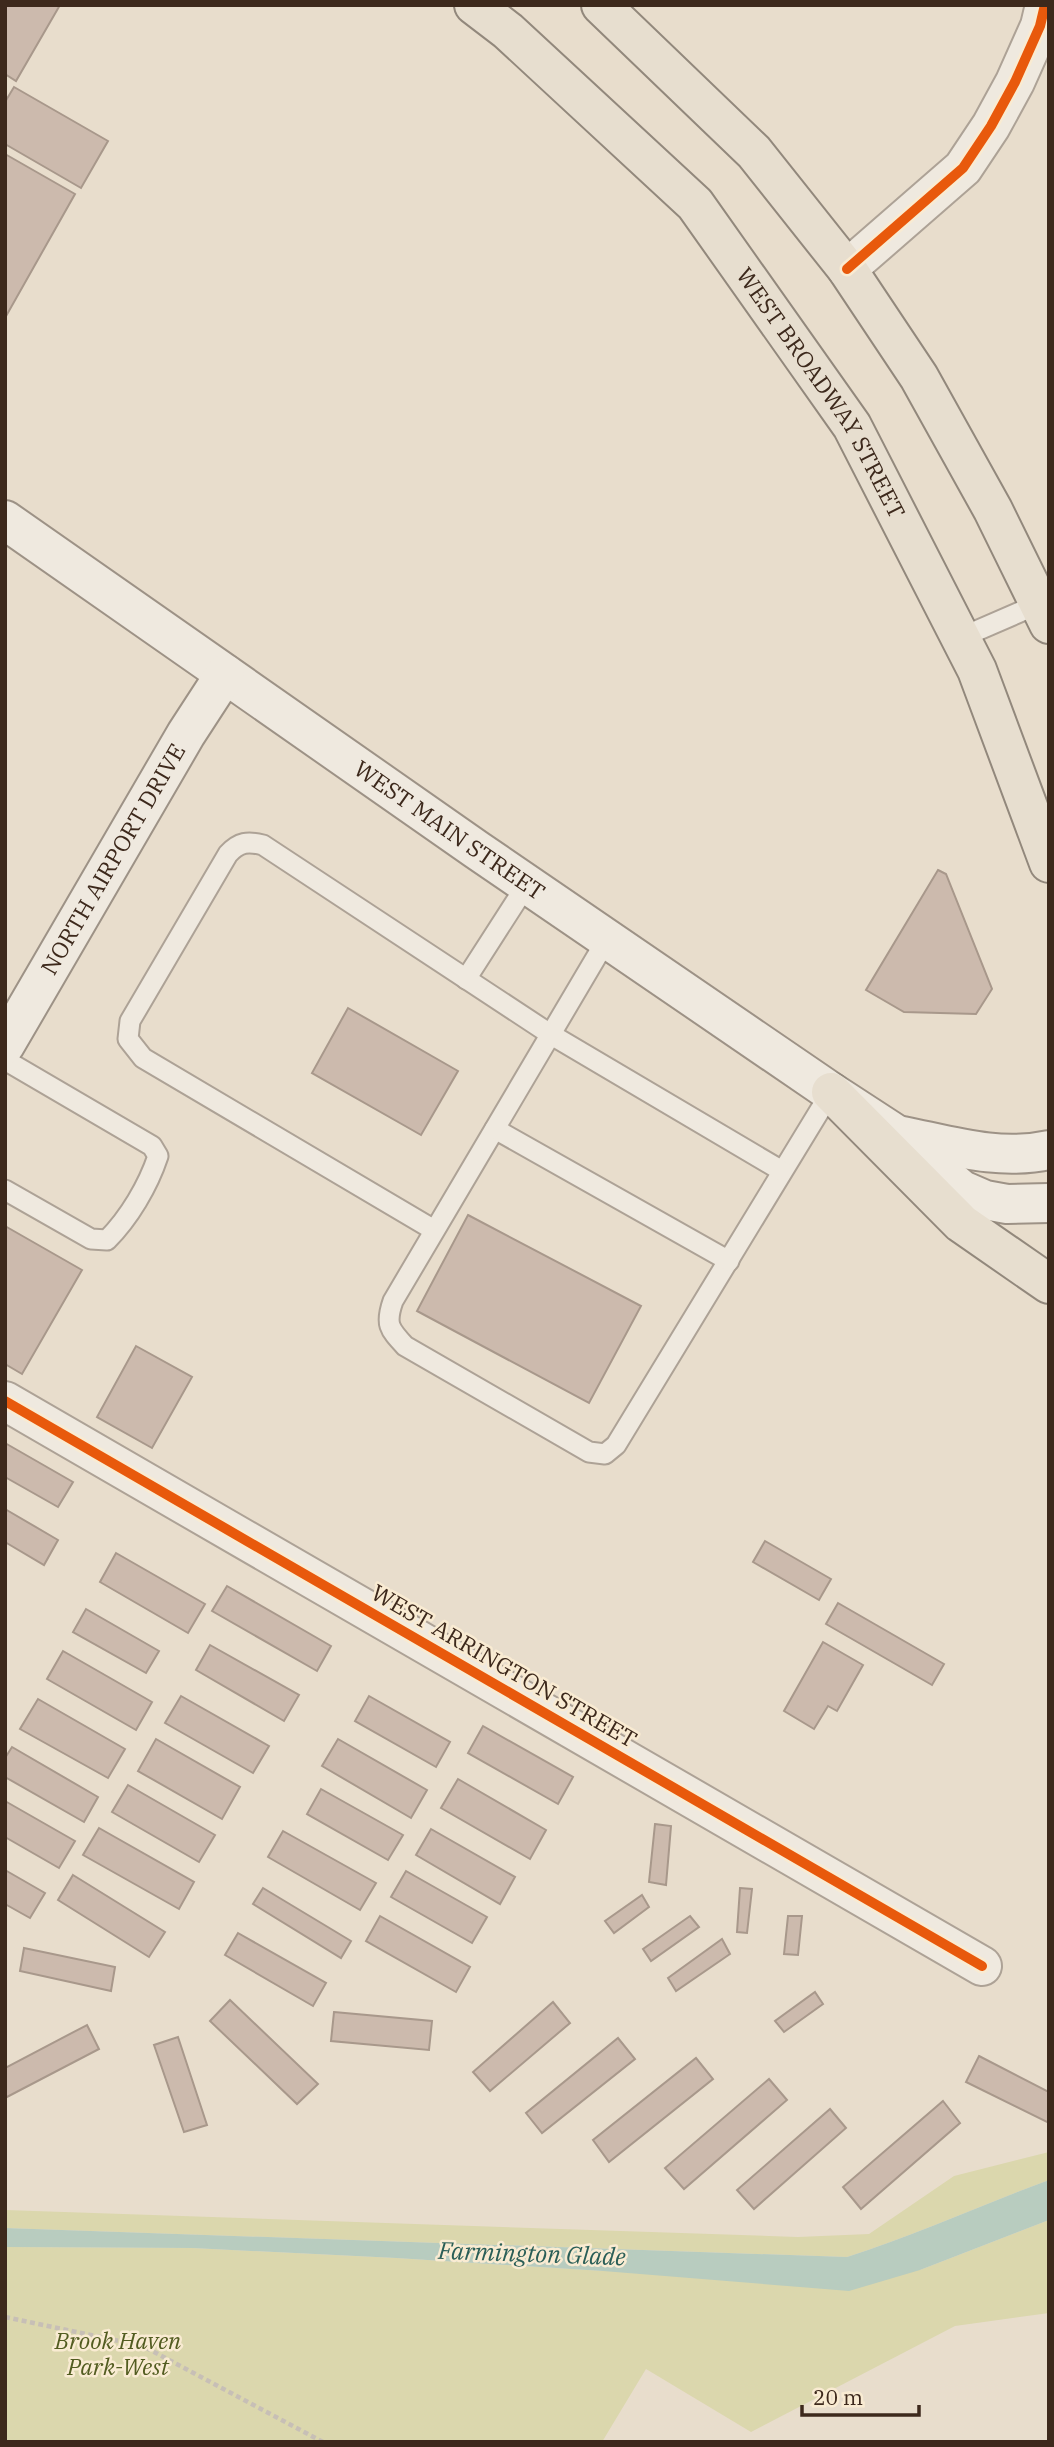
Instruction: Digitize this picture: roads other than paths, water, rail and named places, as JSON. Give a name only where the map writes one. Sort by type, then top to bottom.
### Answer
[{"type":"main road","name":"WEST BROADWAY STREET","points":[[474,5],[508,32],[695,204],[852,426],[977,670],[1049,863]]},
{"type":"main road","points":[[601,5],[754,152],[847,269],[919,377],[1046,604]]},
{"type":"main road","points":[[847,269],[963,168],[991,126],[1015,82],[1040,26],[1045,5]]},
{"type":"main road","name":"WEST MAIN STREET","points":[[5,520],[527,884],[831,1093],[897,1135],[962,1190],[985,1200],[1007,1204],[1049,1203]]},
{"type":"main road","name":"NORTH AIRPORT DRIVE","points":[[5,1045],[186,734],[225,674]]},
{"type":"main road","points":[[831,1093],[961,1223],[1049,1284]]},
{"type":"main road","name":"WEST MAIN STREET","points":[[897,1135],[986,1154],[1011,1156],[1049,1150]]},
{"type":"main road","name":"WEST ARRINGTON STREET","points":[[5,1401],[982,1966]]},
{"type":"lane","points":[[960,638],[1046,604]]},
{"type":"lane","points":[[434,1230],[143,1058],[128,1039],[130,1021],[228,854],[237,844],[251,842],[263,845],[550,1034],[782,1171]]},
{"type":"lane","points":[[466,979],[527,884]]},
{"type":"lane","points":[[607,939],[393,1301],[387,1317],[391,1332],[405,1346],[589,1452],[605,1454],[616,1445],[831,1093]]},
{"type":"lane","points":[[5,1060],[152,1146],[158,1156],[152,1173],[118,1228],[107,1240],[91,1239],[5,1190]]},
{"type":"lane","points":[[495,1129],[729,1261]]},
{"type":"water","name":"Farmington Glade","points":[[1049,2180],[1049,2220],[920,2270],[849,2291],[396,2258],[192,2248],[5,2247],[5,2228],[847,2257]]},
{"type":"park label","name":"Brook Haven Park-West","points":[[118,2354]]}]
